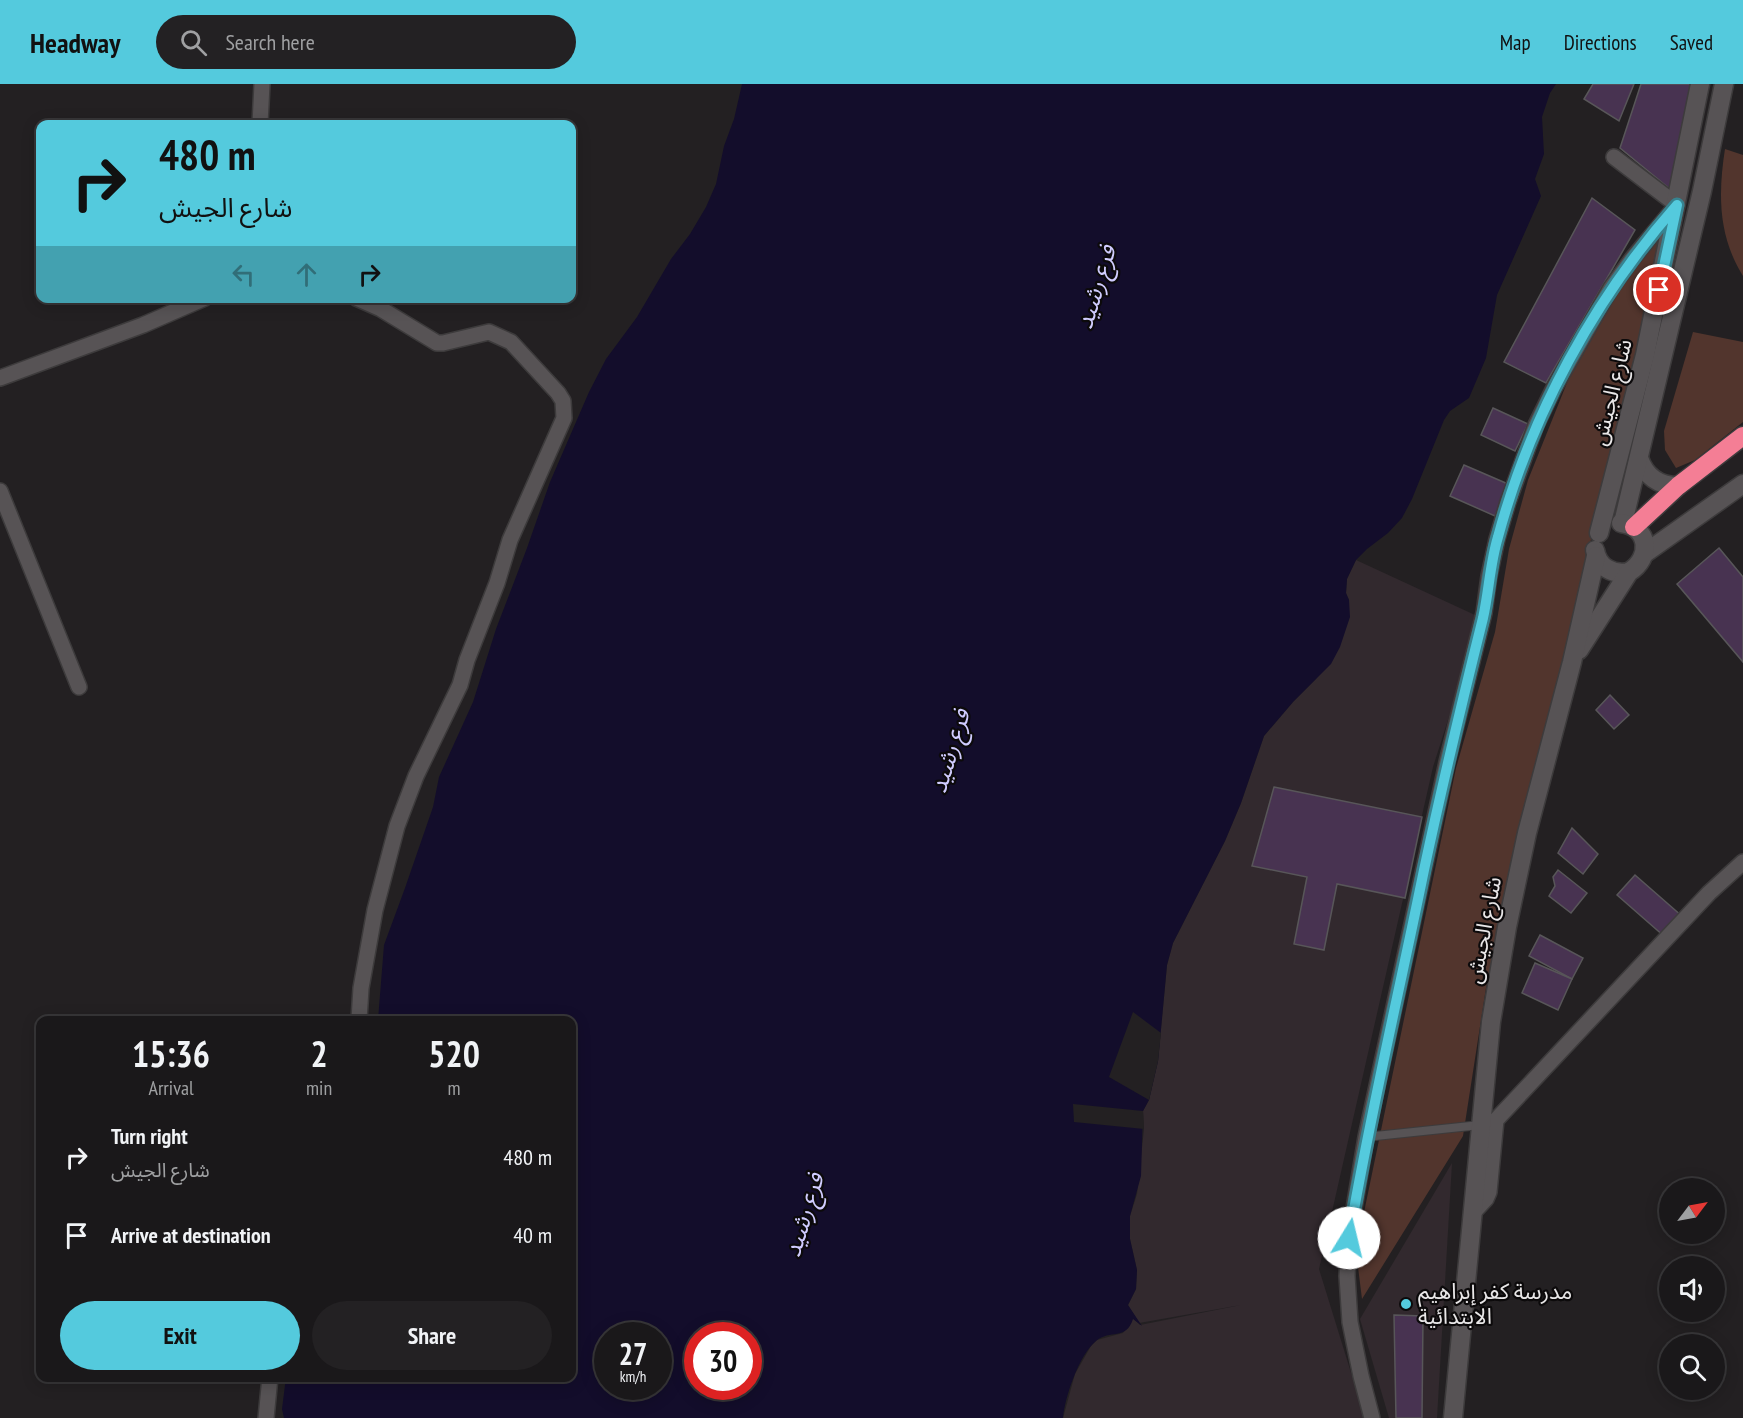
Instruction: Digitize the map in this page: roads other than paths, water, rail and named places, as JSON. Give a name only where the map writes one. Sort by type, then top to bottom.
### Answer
[{"type":"highway","points":[[1629,525],[1743,436]]},
{"type":"main road","name":"شارع الجيش","points":[[1599,534],[1645,355],[1700,84]]},
{"type":"main road","name":"شارع الجيش","points":[[1629,525],[1639,458],[1725,84]]},
{"type":"main road","points":[[1639,458],[1645,471],[1657,481],[1678,486]]},
{"type":"main road","points":[[1644,554],[1743,484]]},
{"type":"main road","points":[[1610,525],[1629,525],[1643,539],[1644,554],[1641,562],[1629,572],[1613,572],[1600,563],[1596,556],[1595,545],[1599,534],[1610,525]]},
{"type":"main road","name":"شارع الجيش","points":[[1453,1418],[1491,1022],[1507,927],[1527,833],[1572,662],[1596,556]]},
{"type":"main road","name":"شارع الجيش","points":[[1572,662],[1629,572]]},
{"type":"street","points":[[260,120],[262,84]]},
{"type":"street","points":[[1372,1418],[1350,1322],[1347,1276],[1349,1238],[1366,1137],[1447,762],[1484,614],[1489,576],[1508,502],[1554,388],[1605,298],[1632,259],[1677,205],[1614,158]]},
{"type":"street","points":[[0,378],[143,326],[196,303]]},
{"type":"street","points":[[359,1016],[361,988],[375,910],[397,826],[416,776],[460,685],[466,660],[497,583],[510,540],[564,418],[565,409],[558,393],[511,342],[489,332],[483,332],[449,342],[437,343],[368,303]]},
{"type":"street","points":[[0,491],[79,687]]},
{"type":"street","points":[[1473,1214],[1489,1192],[1496,1120],[1709,893],[1743,862]]},
{"type":"street","points":[[266,1418],[270,1382]]},
{"type":"lane","points":[[1366,1137],[1480,1125]]},
{"type":"water","name":"فرع رشيد","points":[[742,84],[1556,84],[1550,93],[1542,117],[1544,154],[1535,179],[1541,196],[1497,295],[1486,358],[1469,398],[1450,411],[1444,420],[1402,518],[1356,560],[1347,579],[1346,593],[1349,600],[1350,617],[1340,647],[1331,664],[1293,702],[1264,736],[1225,841],[1173,943],[1167,965],[1158,1061],[1149,1100],[1143,1111],[1141,1176],[1130,1216],[1130,1239],[1137,1270],[1136,1289],[1128,1305],[1142,1326],[1133,1319],[1126,1330],[1101,1338],[1090,1347],[1074,1377],[1063,1418],[284,1418],[282,1409],[285,1382],[576,1382],[576,1016],[378,1016],[384,945],[433,807],[439,777],[473,702],[496,629],[550,482],[589,392],[606,359],[637,317],[671,259],[690,234],[716,184],[724,146],[734,119]]},
{"type":"place","name":"مدرسة كفر إبراهيم الابتدائية","points":[[1406,1304]]}]
